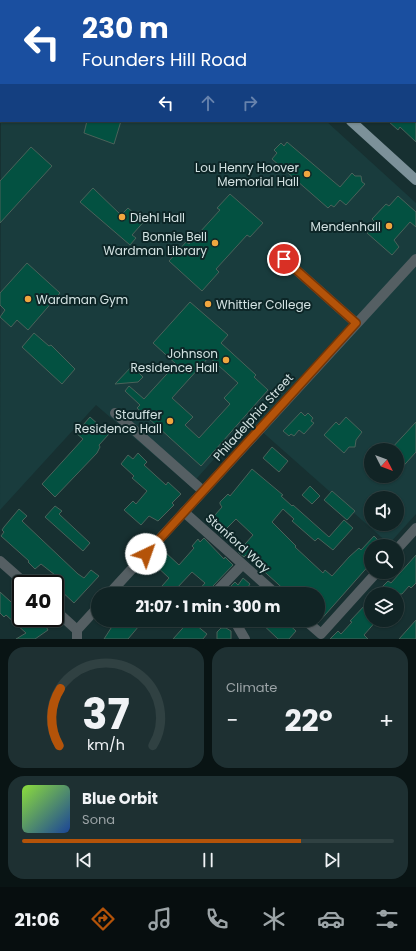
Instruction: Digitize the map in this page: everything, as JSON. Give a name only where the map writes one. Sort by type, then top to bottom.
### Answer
[{"type":"main road","points":[[352,122],[416,180]]},
{"type":"street","points":[[284,259],[356,323]]},
{"type":"street","name":"Philadelphia Street","points":[[116,587],[416,259]]},
{"type":"street","points":[[115,413],[203,491]]},
{"type":"street","name":"Stanford Way","points":[[184,512],[268,587]]},
{"type":"street","points":[[404,541],[416,528]]},
{"type":"street","points":[[0,561],[16,575]]},
{"type":"street","points":[[221,587],[242,565]]},
{"type":"street","points":[[313,627],[321,634],[371,579]]},
{"type":"street","points":[[64,620],[77,634],[91,616]]},
{"type":"street","points":[[238,627],[245,639]]},
{"type":"shaded area","name":"Whittier College","points":[[1,122],[327,122],[416,203],[416,514],[404,527],[404,491],[364,491],[364,522],[249,420],[190,486],[96,405],[0,510]]},
{"type":"shaded area","name":"Whittier College","points":[[374,531],[401,531],[394,539],[383,539]]},
{"type":"building","points":[[87,122],[121,122],[114,144],[84,133]]},
{"type":"building","points":[[389,122],[416,122],[416,142],[400,127],[398,130]]},
{"type":"building","name":"Lou Henry Hoover Memorial Hall","points":[[287,142],[340,187],[352,173],[355,176],[361,176],[362,182],[365,184],[346,205],[340,200],[334,207],[331,205],[328,208],[272,159],[277,153],[274,150],[281,143],[284,146]]},
{"type":"building","points":[[31,147],[52,166],[0,223],[0,181]]},
{"type":"building","name":"Diehl Hall","points":[[93,188],[121,215],[128,208],[136,215],[139,211],[147,218],[132,235],[136,238],[130,245],[80,202]]},
{"type":"building","name":"Bonnie Bell Wardman Library","points":[[230,194],[263,223],[250,237],[247,235],[216,269],[219,272],[202,291],[169,261],[186,242],[189,244],[220,210],[217,208]]},
{"type":"building","name":"Mendenhall","points":[[398,196],[416,212],[416,227],[410,222],[394,240],[399,247],[392,255],[367,233],[375,222],[372,219],[386,204],[389,206]]},
{"type":"building","name":"Wardman Gym","points":[[27,263],[60,293],[28,330],[17,320],[11,327],[0,317],[5,310],[0,305],[0,293]]},
{"type":"building","points":[[190,302],[228,335],[221,343],[256,375],[254,377],[268,390],[201,466],[137,408],[140,405],[125,391],[129,386],[144,399],[176,364],[153,343]],"holes":[[[209,357],[238,383],[224,398],[230,404],[199,438],[185,425],[193,417],[172,398]]]},
{"type":"building","points":[[34,333],[49,346],[51,345],[75,369],[62,384],[22,347]]},
{"type":"building","points":[[132,366],[143,377],[138,382],[115,384]]},
{"type":"building","points":[[301,412],[305,416],[308,413],[313,418],[311,421],[314,423],[304,434],[299,430],[294,436],[291,434],[289,436],[283,431]]},
{"type":"building","points":[[90,417],[109,434],[99,445],[100,447],[97,453],[55,497],[42,484],[83,439],[76,433]]},
{"type":"building","points":[[346,417],[362,432],[356,440],[355,447],[349,447],[344,453],[324,435],[336,422],[339,425]]},
{"type":"building","points":[[416,422],[416,452],[404,465],[404,443],[396,443]]},
{"type":"building","points":[[272,447],[288,461],[279,472],[263,458]]},
{"type":"building","points":[[138,453],[147,462],[144,465],[166,485],[168,482],[181,494],[172,503],[174,505],[158,521],[149,516],[141,525],[124,510],[133,501],[136,504],[147,491],[132,478],[134,476],[121,464],[128,455],[133,459]]},
{"type":"building","points":[[252,469],[283,495],[281,496],[292,506],[293,505],[329,537],[344,520],[353,528],[333,550],[318,538],[315,541],[292,521],[294,519],[283,509],[272,522],[296,546],[295,547],[323,573],[325,570],[332,576],[349,557],[359,548],[361,550],[364,547],[364,571],[325,615],[325,587],[281,587],[246,555],[244,557],[238,552],[253,535],[236,519],[224,531],[227,534],[223,538],[208,523],[222,507],[220,502],[228,494],[230,496]]},
{"type":"building","points":[[310,486],[320,496],[312,504],[302,495]]},
{"type":"building","points":[[332,491],[355,511],[347,520],[324,500]]},
{"type":"building","points":[[55,506],[62,511],[59,514],[90,543],[83,551],[45,517]]},
{"type":"building","points":[[19,509],[27,516],[22,521],[78,574],[84,578],[91,570],[99,576],[74,603],[64,594],[64,575],[55,575],[41,564],[35,569],[28,562],[29,561],[1,536],[4,532],[2,530]]},
{"type":"building","points":[[204,538],[224,559],[225,557],[233,565],[213,587],[201,587],[205,583],[192,572],[178,587],[161,587],[169,578],[154,564],[159,558],[165,552],[179,565],[194,548],[192,546],[198,539],[200,542]]},
{"type":"building","points":[[416,555],[416,583],[411,588],[409,586],[404,592],[404,587],[382,587],[388,581],[391,583],[395,579],[404,579],[404,568]]},
{"type":"building","points":[[243,578],[250,584],[248,587],[230,587],[235,582],[238,585]]},
{"type":"building","points":[[0,592],[12,603],[12,620],[6,615],[4,617],[0,613]]},
{"type":"building","points":[[364,606],[364,627],[371,627],[364,635],[368,639],[330,639],[338,631],[341,634],[352,622],[350,621]]},
{"type":"building","points":[[416,620],[416,639],[399,639]]},
{"type":"building","points":[[19,627],[46,627],[48,630],[35,639],[16,639],[26,633]]},
{"type":"building","points":[[112,627],[138,627],[128,639],[104,639]]},
{"type":"building","points":[[184,627],[198,627],[207,634],[203,639],[173,639]]},
{"type":"building","points":[[265,627],[292,627],[296,631],[289,639],[278,639]]},
{"type":"building","points":[[221,628],[226,628],[231,631],[231,639],[217,639],[217,632]]},
{"type":"place","name":"Lou Henry Hoover Memorial Hall","points":[[307,174]]},
{"type":"place","name":"Diehl Hall","points":[[122,217]]},
{"type":"place","name":"Mendenhall","points":[[389,226]]},
{"type":"place","name":"Bonnie Bell Wardman Library","points":[[215,243]]},
{"type":"place","name":"Wardman Gym","points":[[28,299]]},
{"type":"place","name":"Whittier College","points":[[208,304]]},
{"type":"place","name":"Johnson Residence Hall","points":[[226,360]]},
{"type":"place","name":"Stauffer Residence Hall","points":[[170,421]]},
{"type":"route","points":[[146,554],[356,323],[284,259]]}]
